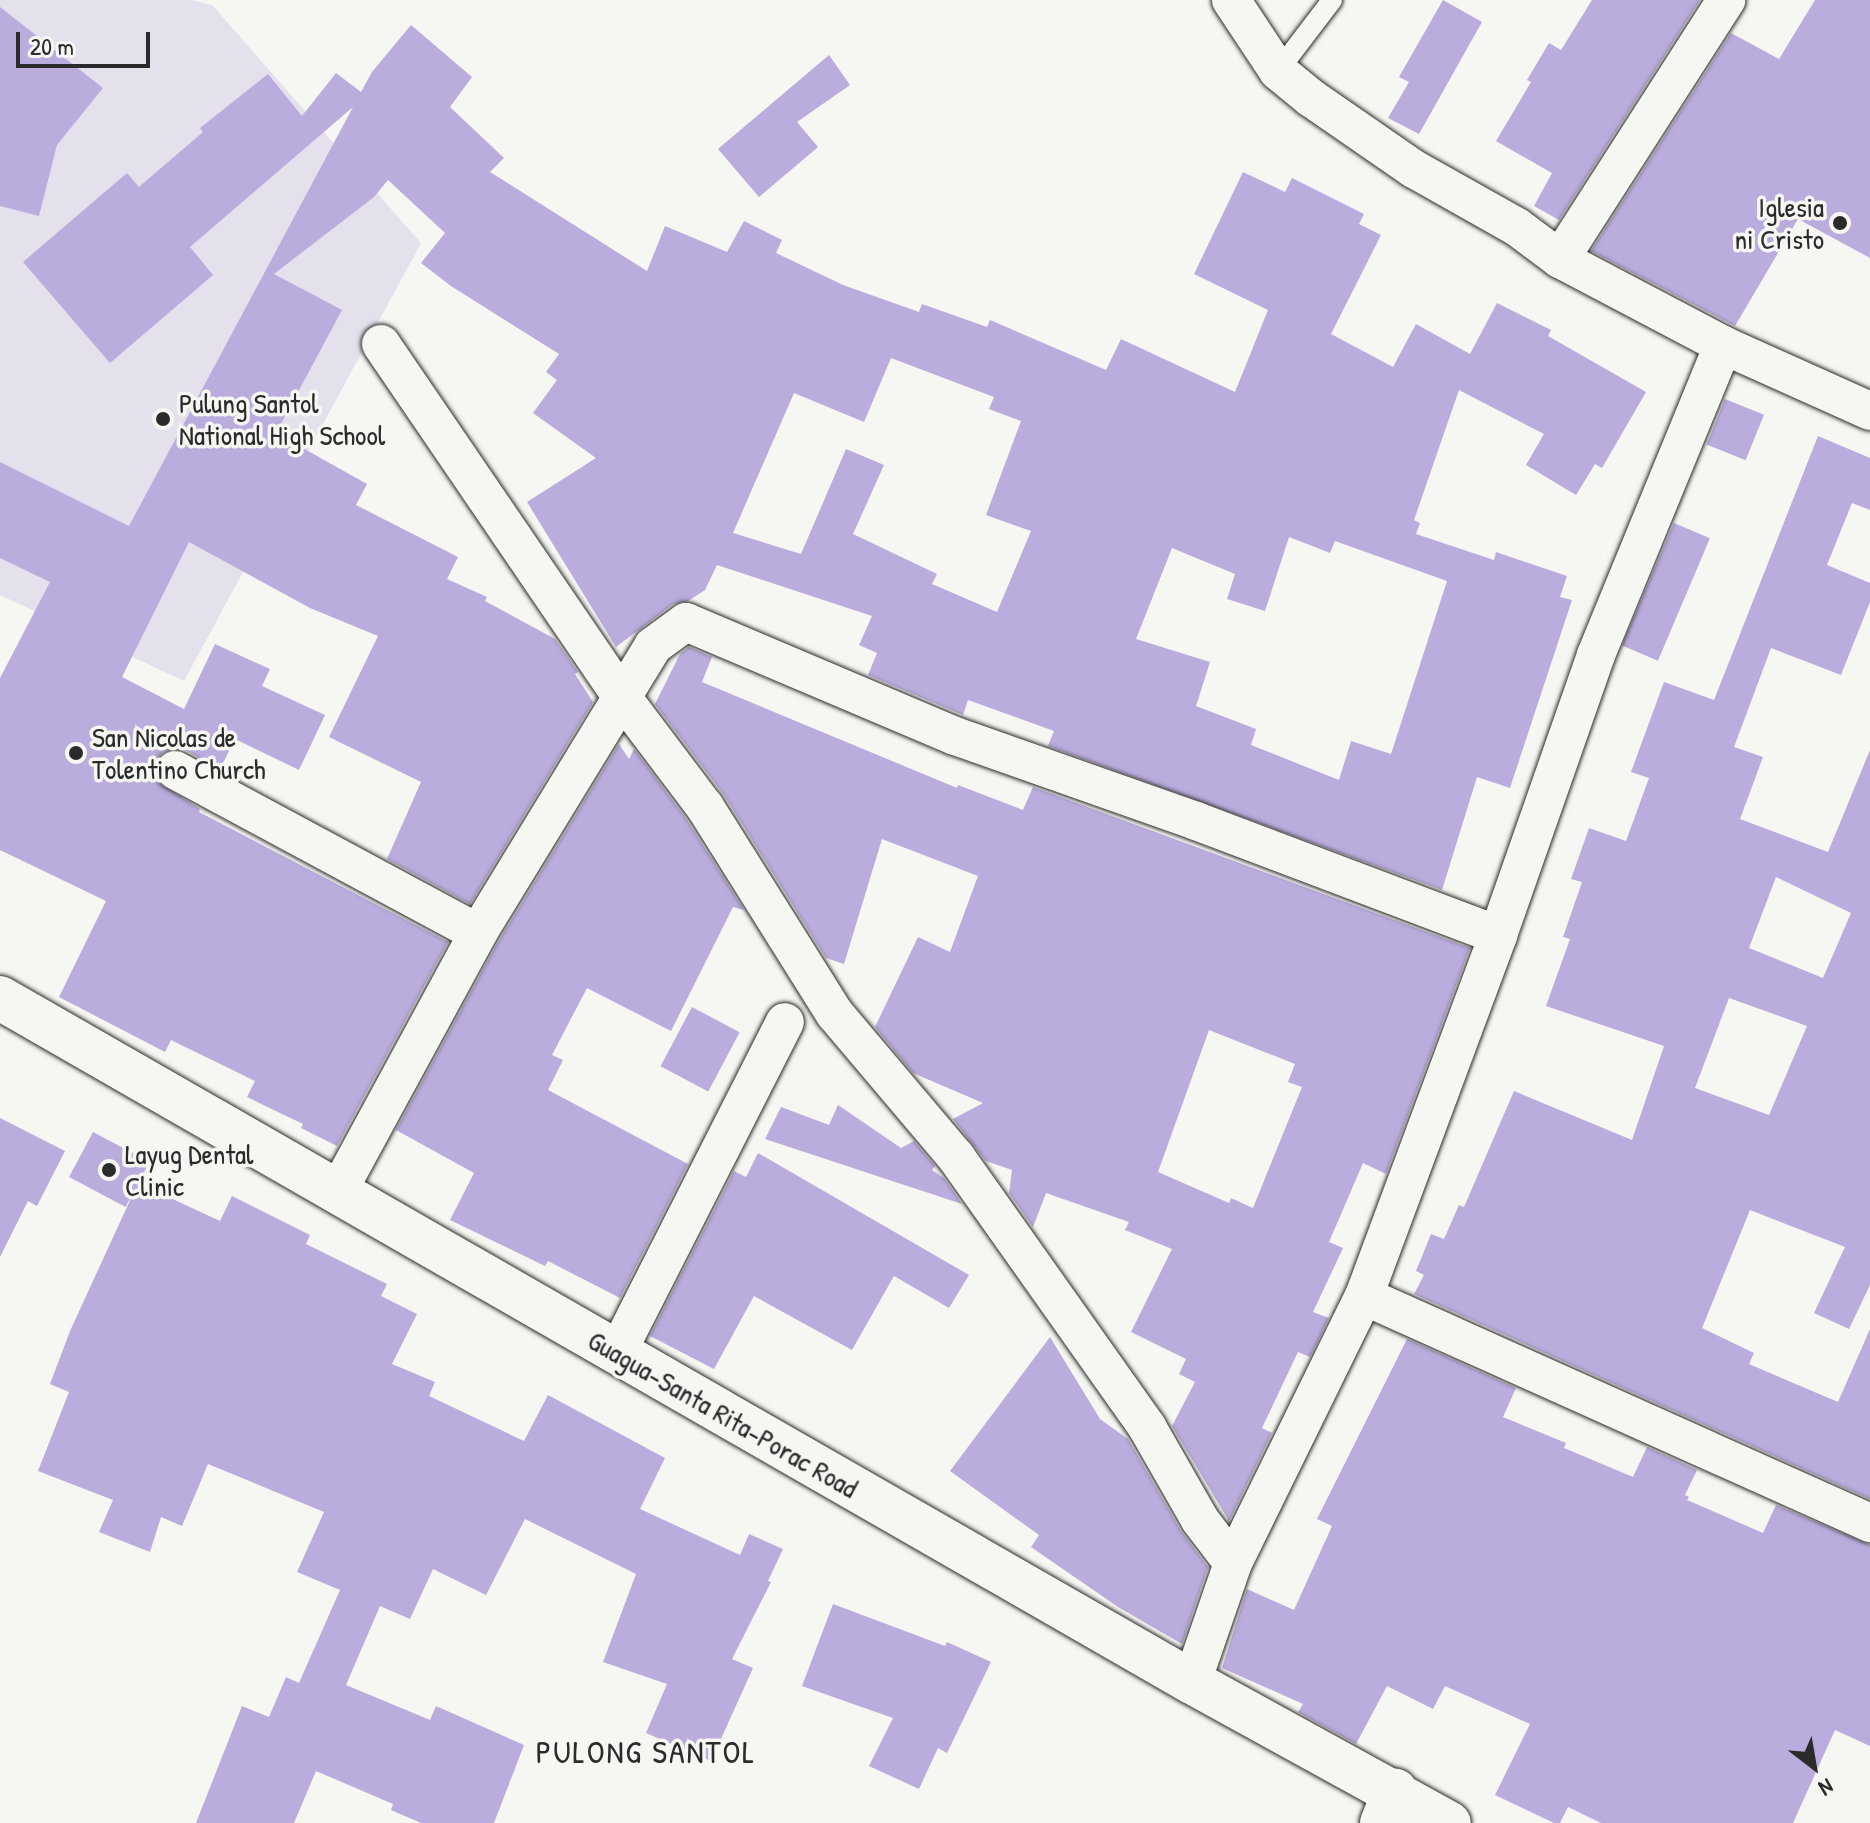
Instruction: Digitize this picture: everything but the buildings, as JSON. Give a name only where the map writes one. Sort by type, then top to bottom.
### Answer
[{"type":"main road","name":"Guagua-Santa Rita-Porac Road","points":[[0,998],[1192,1682],[1395,1810],[1449,1823]]},
{"type":"street","points":[[1231,0],[1278,71],[1311,98],[1414,169],[1517,227],[1560,259],[1723,345],[1870,411]]},
{"type":"street","points":[[1560,259],[1726,0]]},
{"type":"street","points":[[381,344],[622,697],[705,807],[835,1014],[956,1157],[1147,1427],[1200,1520],[1233,1563]]},
{"type":"street","points":[[1192,1682],[1233,1563],[1364,1296],[1498,935],[1596,655],[1723,345]]},
{"type":"street","points":[[337,1193],[478,933],[653,646],[686,622],[955,736],[1196,821],[1498,935]]},
{"type":"street","points":[[175,770],[478,933]]},
{"type":"street","points":[[617,1353],[785,1022]]},
{"type":"street","points":[[1364,1296],[1870,1523]]},
{"type":"lane","points":[[1278,71],[1332,0]]},
{"type":"shaded area","name":"Pulung Santol National High School","points":[[0,0],[192,0],[213,6],[421,243],[184,681],[0,595]]},
{"type":"place","name":"Iglesia ni Cristo","points":[[1840,223]]},
{"type":"place","name":"Pulung Santol National High School","points":[[163,419]]},
{"type":"place","name":"San Nicolas de Tolentino Church","points":[[76,753]]},
{"type":"place","name":"Layug Dental Clinic","points":[[109,1170]]},
{"type":"district","name":"PULONG SANTOL","points":[[646,1752]]}]
